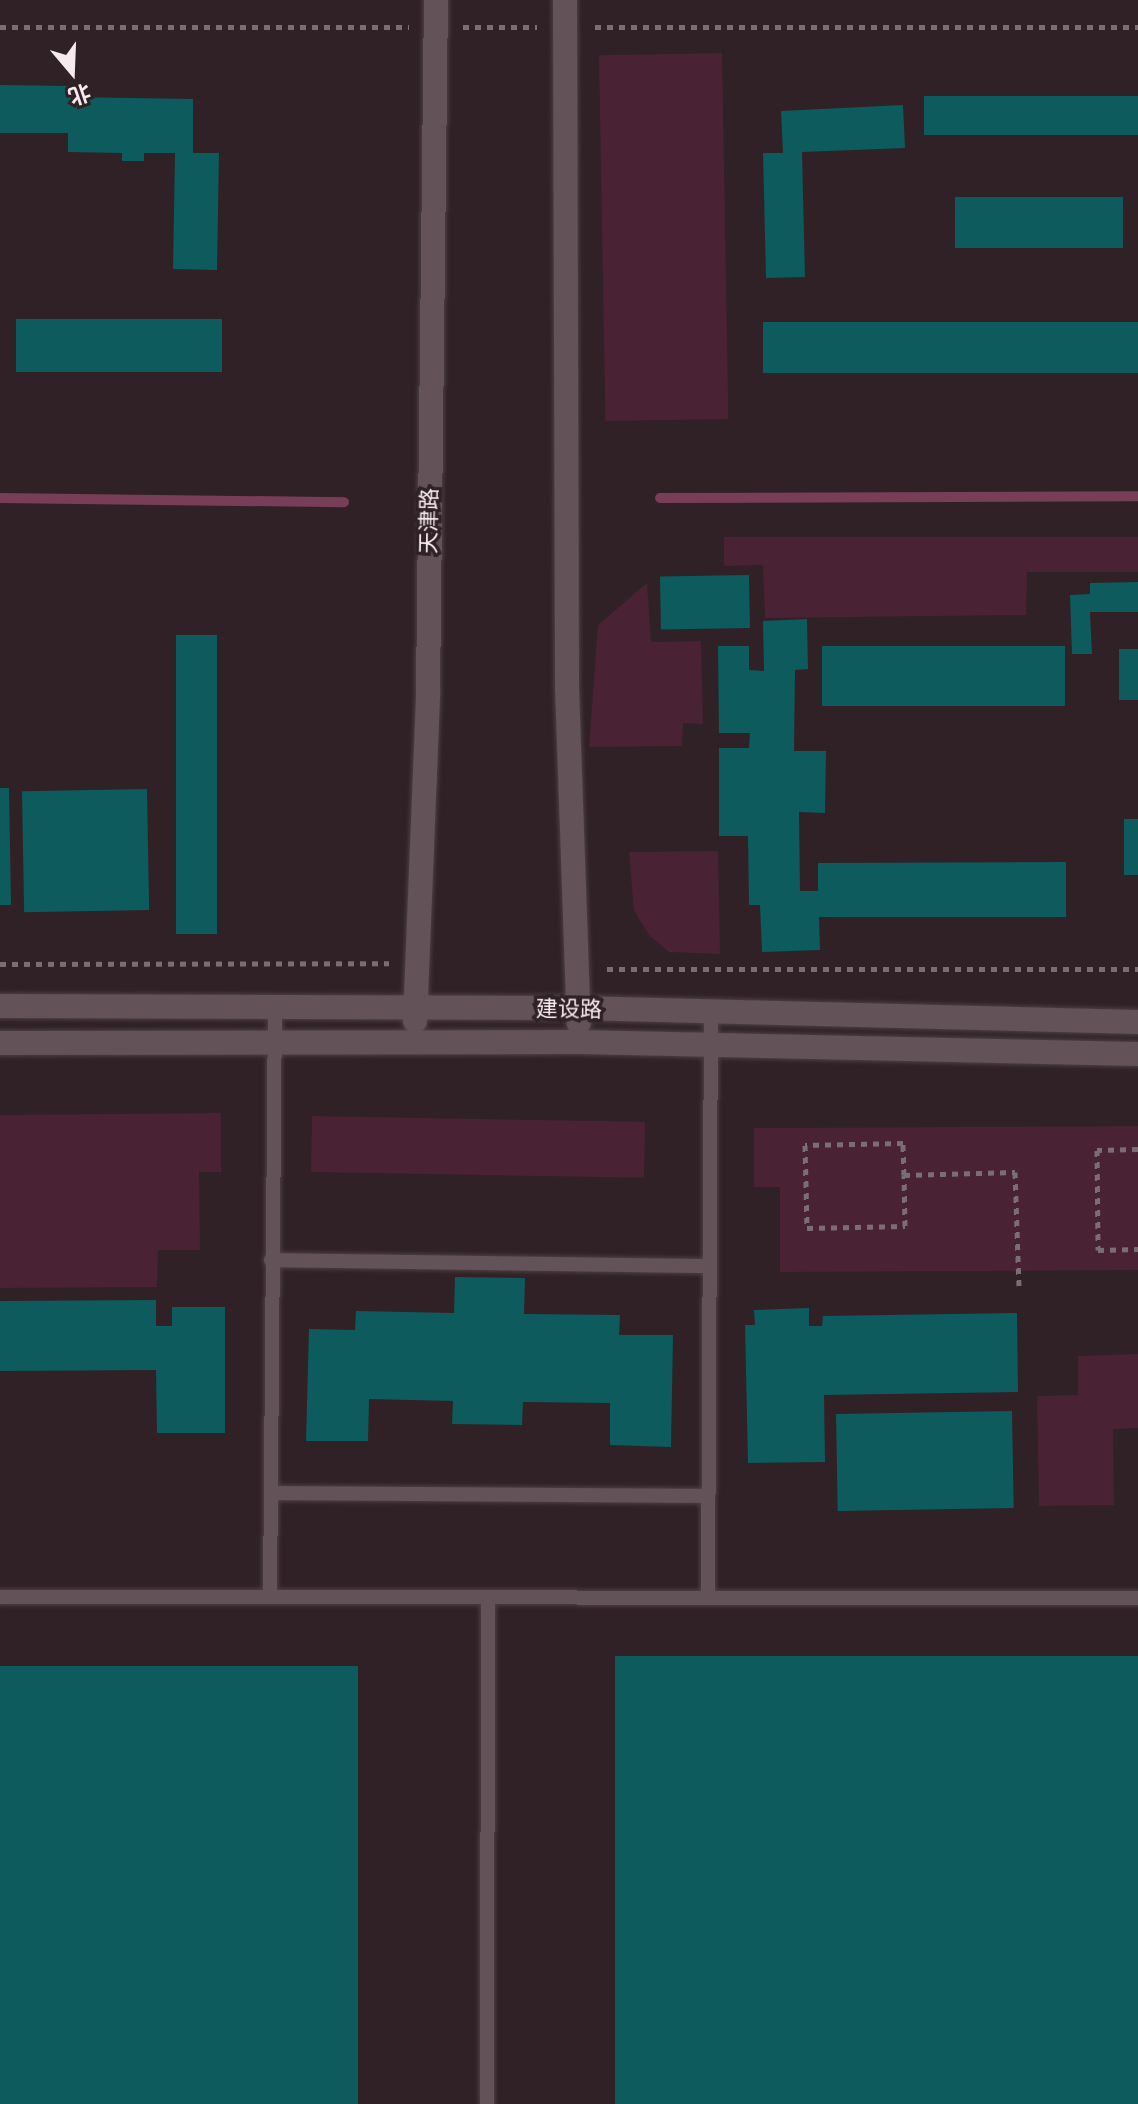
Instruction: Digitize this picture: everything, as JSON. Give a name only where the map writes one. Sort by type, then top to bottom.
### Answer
[{"type":"street","name":"天津路","points":[[413,1042],[428,691],[436,0]]},
{"type":"street","points":[[565,0],[567,687],[580,969],[579,1042]]},
{"type":"street","name":"建设路","points":[[0,1006],[578,1008],[1138,1022]]},
{"type":"street","name":"建设路","points":[[0,1043],[579,1042],[1138,1054]]},
{"type":"lane","points":[[270,1597],[275,1006]]},
{"type":"lane","points":[[708,1597],[711,1012]]},
{"type":"lane","points":[[271,1260],[709,1266]]},
{"type":"lane","points":[[271,1493],[708,1496]]},
{"type":"lane","points":[[0,1597],[1138,1598]]},
{"type":"lane","points":[[487,2104],[488,1597]]},
{"type":"path","points":[[0,27],[1138,27]]},
{"type":"path","points":[[0,964],[418,963]]},
{"type":"path","points":[[580,969],[1138,969]]},
{"type":"path","points":[[903,1143],[904,1175],[905,1226],[807,1228],[805,1145],[903,1143]]},
{"type":"path","points":[[1138,1149],[1097,1150],[1098,1250],[1138,1249]]},
{"type":"path","points":[[904,1175],[1015,1172],[1019,1286]]},
{"type":"shaded area","points":[[722,53],[728,419],[605,421],[599,55]]},
{"type":"shaded area","points":[[724,537],[1138,537],[1138,572],[1027,572],[1026,615],[765,618],[763,565],[724,566]]},
{"type":"shaded area","points":[[647,583],[651,642],[701,641],[703,724],[683,723],[682,746],[589,747],[598,625]]},
{"type":"shaded area","points":[[718,851],[720,954],[669,952],[649,935],[634,911],[629,852]]},
{"type":"shaded area","points":[[221,1113],[221,1172],[199,1172],[200,1250],[158,1250],[157,1287],[0,1288],[0,1115]]},
{"type":"shaded area","points":[[312,1116],[645,1122],[644,1178],[311,1172]]},
{"type":"shaded area","points":[[1138,1126],[1138,1270],[780,1272],[780,1187],[754,1187],[754,1128]]},
{"type":"shaded area","points":[[1138,1354],[1138,1428],[1113,1429],[1114,1505],[1039,1506],[1037,1396],[1078,1395],[1078,1356]]},
{"type":"building","points":[[0,85],[69,86],[69,97],[193,99],[193,153],[219,153],[217,270],[173,269],[175,153],[144,153],[144,161],[122,161],[122,153],[68,152],[68,133],[0,133]]},
{"type":"building","points":[[924,96],[1138,96],[1138,135],[924,135]]},
{"type":"building","points":[[903,105],[905,148],[802,152],[805,277],[766,278],[763,153],[783,153],[781,111]]},
{"type":"building","points":[[955,197],[1123,197],[1123,248],[955,248]]},
{"type":"building","points":[[16,319],[222,319],[222,372],[16,372]]},
{"type":"building","points":[[763,322],[1138,322],[1138,373],[763,373]]},
{"type":"building","points":[[749,575],[750,628],[661,630],[660,577]]},
{"type":"building","points":[[1138,582],[1138,612],[1090,612],[1092,654],[1072,654],[1070,595],[1090,594],[1090,583]]},
{"type":"building","points":[[807,619],[808,669],[795,670],[794,751],[826,751],[825,813],[799,812],[800,891],[818,891],[818,863],[1066,862],[1066,917],[819,917],[820,950],[762,952],[760,905],[749,905],[748,836],[719,836],[719,748],[749,748],[750,733],[719,733],[718,646],[749,646],[749,670],[764,671],[763,621]]},
{"type":"building","points":[[176,635],[217,635],[217,934],[176,934]]},
{"type":"building","points":[[822,646],[1065,646],[1065,706],[822,706]]},
{"type":"building","points":[[1119,649],[1138,649],[1138,700],[1119,700]]},
{"type":"building","points":[[0,788],[9,788],[11,905],[0,905]]},
{"type":"building","points":[[147,789],[149,910],[24,912],[22,791]]},
{"type":"building","points":[[1124,819],[1138,819],[1138,875],[1124,875]]},
{"type":"building","points":[[455,1277],[525,1278],[524,1314],[620,1315],[619,1335],[673,1335],[671,1447],[610,1445],[610,1403],[523,1402],[522,1425],[452,1424],[453,1401],[369,1399],[368,1441],[306,1441],[309,1329],[355,1330],[356,1311],[454,1313]]},
{"type":"building","points":[[156,1300],[156,1326],[172,1326],[172,1307],[225,1307],[225,1433],[157,1433],[156,1370],[0,1371],[0,1301]]},
{"type":"building","points":[[809,1308],[809,1326],[822,1326],[823,1316],[1017,1313],[1018,1392],[824,1395],[825,1462],[748,1463],[745,1325],[755,1325],[754,1310]]},
{"type":"building","points":[[1012,1411],[1014,1508],[838,1511],[836,1414]]},
{"type":"building","points":[[615,1656],[1138,1656],[1138,2104],[615,2104]]},
{"type":"building","points":[[0,1666],[358,1666],[358,2104],[0,2104]]},
{"type":"waterway","points":[[660,498],[1138,496]]},
{"type":"waterway","points":[[0,498],[344,502]]}]
